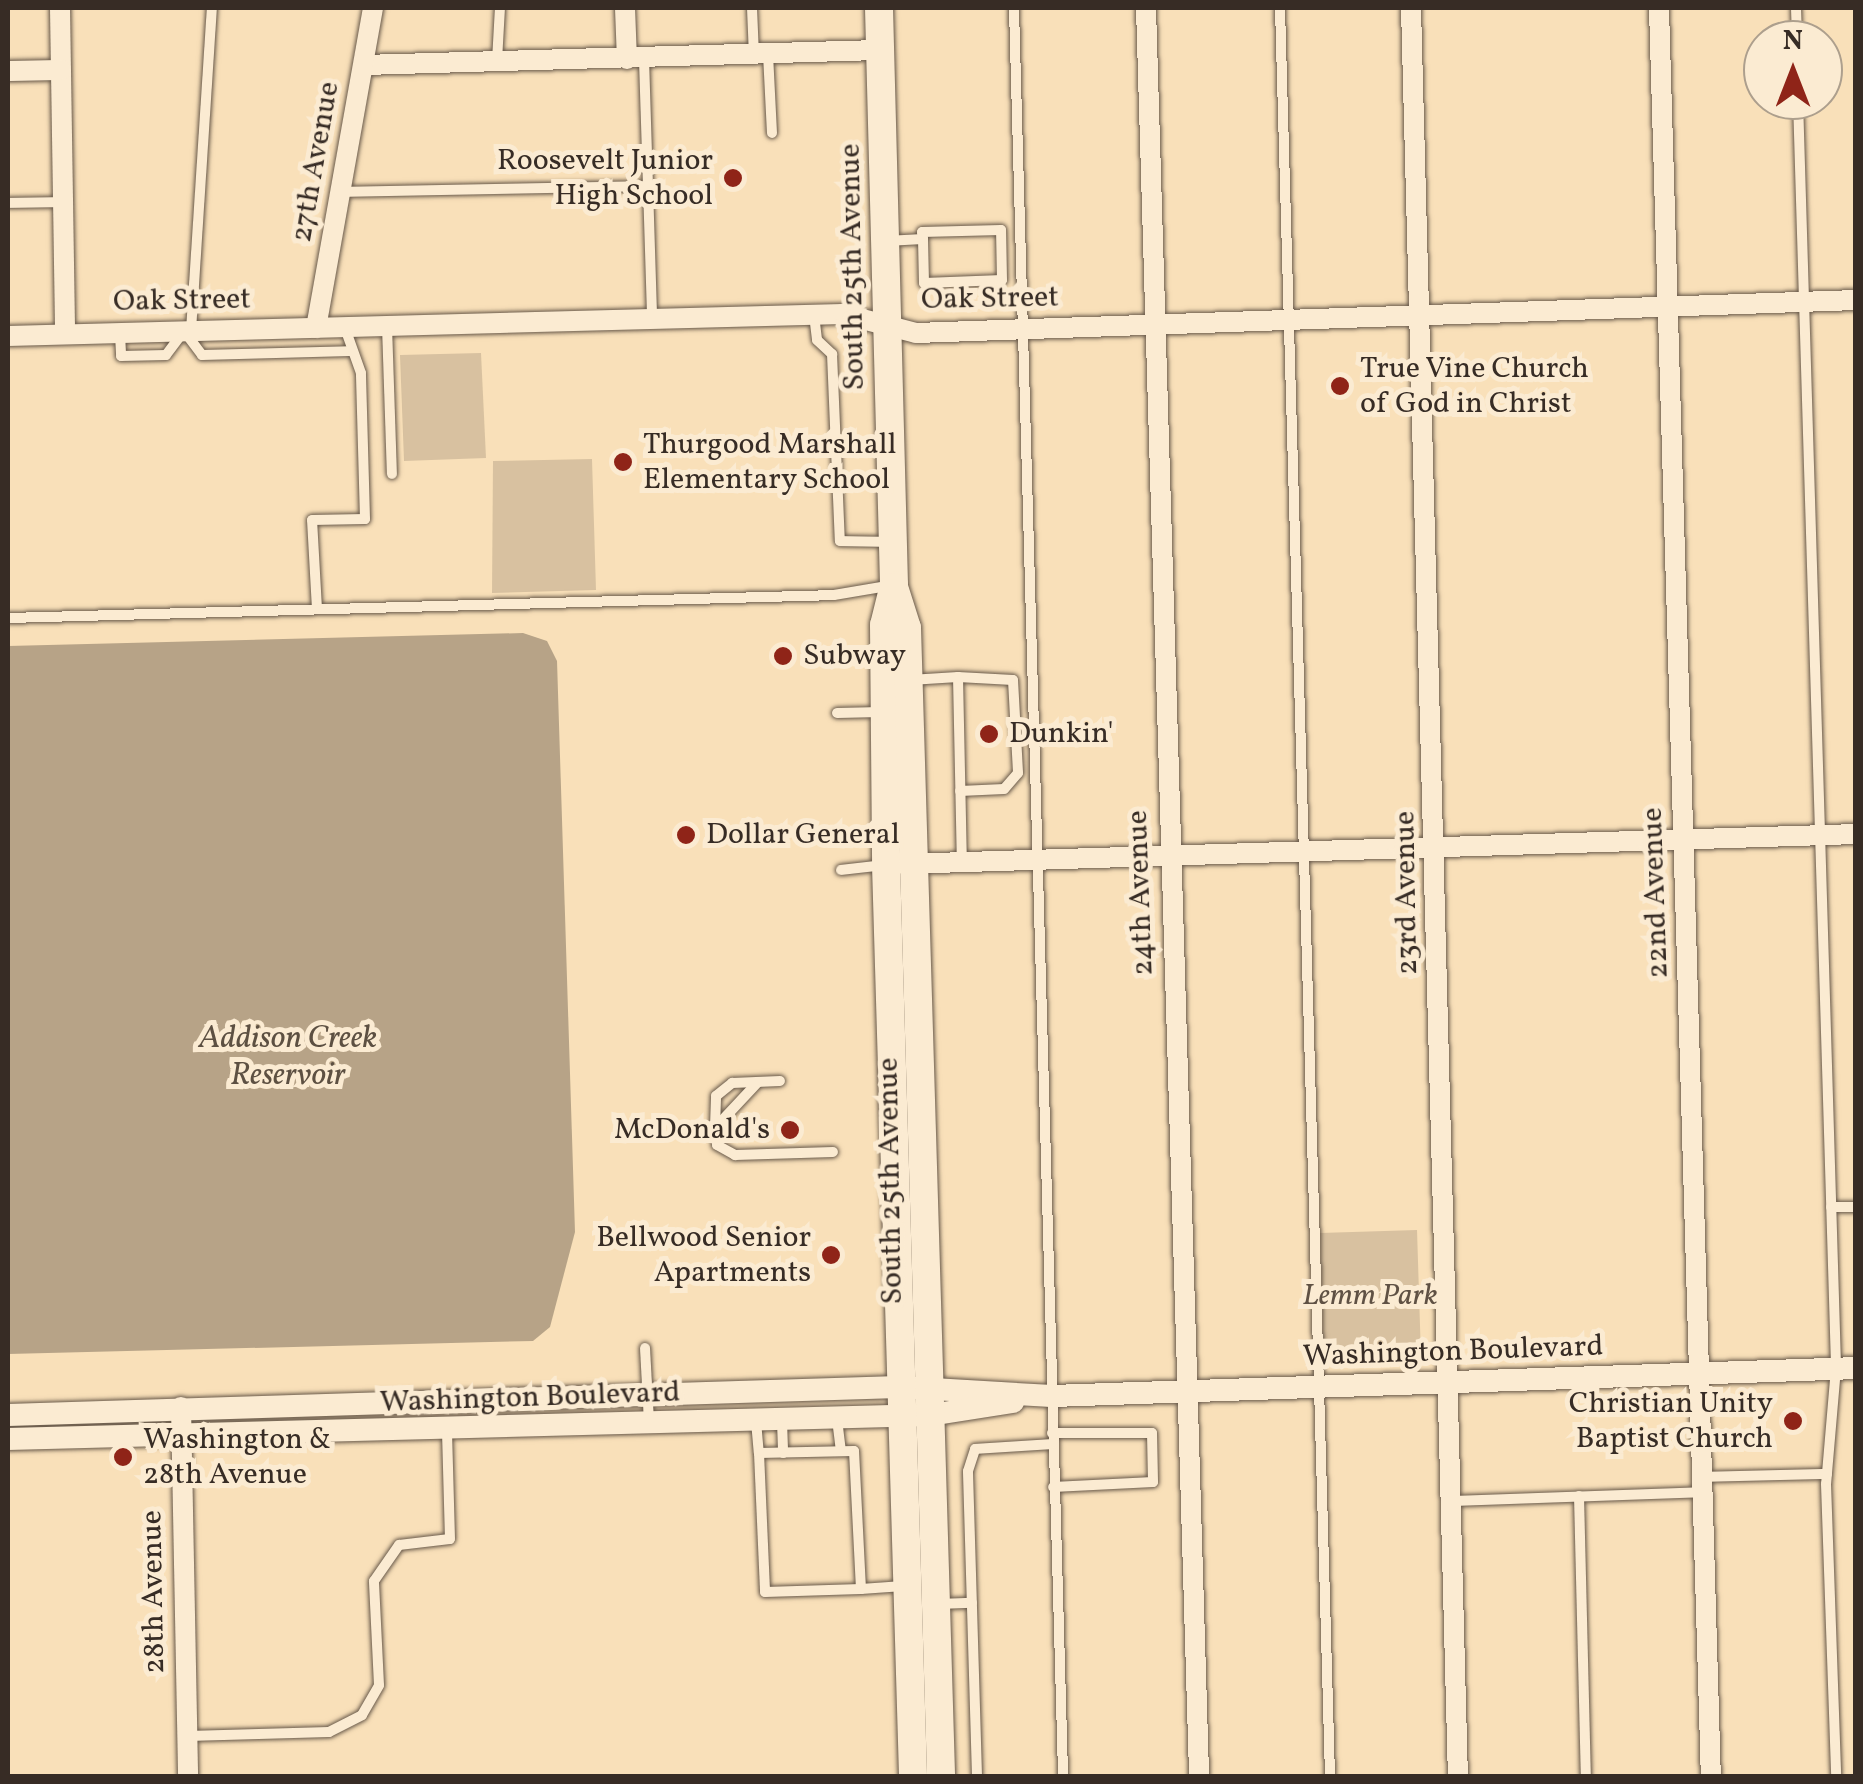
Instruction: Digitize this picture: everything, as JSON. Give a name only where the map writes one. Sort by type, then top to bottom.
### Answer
[{"type":"main road","name":"South 25th Avenue","points":[[879,8],[894,585],[884,712],[886,865],[913,1776]]},
{"type":"main road","name":"South 25th Avenue","points":[[894,585],[909,680],[941,1776]]},
{"type":"main road","points":[[891,1025],[920,1024]]},
{"type":"street","points":[[60,8],[65,334]]},
{"type":"street","name":"27th Avenue","points":[[316,328],[373,8]]},
{"type":"street","points":[[626,8],[635,59]]},
{"type":"street","name":"24th Avenue","points":[[1146,8],[1199,1776]]},
{"type":"street","name":"23rd Avenue","points":[[1411,8],[1458,1776]]},
{"type":"street","name":"22nd Avenue","points":[[1660,8],[1710,1776]]},
{"type":"street","points":[[364,65],[880,50]]},
{"type":"street","points":[[8,71],[61,70]]},
{"type":"street","name":"Oak Street","points":[[8,336],[814,315],[887,326],[1022,329],[1856,300]]},
{"type":"street","points":[[886,865],[1856,834]]},
{"type":"street","name":"Washington Boulevard","points":[[8,1439],[182,1439],[900,1416],[929,1401],[1846,1368]]},
{"type":"street","name":"Washington Boulevard","points":[[8,1415],[899,1387],[929,1401]]},
{"type":"street","name":"28th Avenue","points":[[181,1407],[188,1776]]},
{"type":"lane","points":[[212,8],[188,331],[202,355],[350,350]]},
{"type":"lane","points":[[496,62],[500,8]]},
{"type":"lane","points":[[752,8],[772,133]]},
{"type":"lane","points":[[1014,8],[1063,1776]]},
{"type":"lane","points":[[1280,8],[1330,1776]]},
{"type":"lane","points":[[635,59],[648,186],[652,319]]},
{"type":"lane","points":[[1799,120],[1831,1207],[1846,1368],[1827,1474],[1836,1776]]},
{"type":"lane","points":[[341,192],[648,186]]},
{"type":"lane","points":[[8,203],[63,202]]},
{"type":"lane","points":[[1001,230],[1002,280],[924,282],[922,240],[922,232],[1001,230]]},
{"type":"lane","points":[[885,240],[922,240]]},
{"type":"lane","points":[[814,315],[817,340],[832,354],[840,541],[893,542]]},
{"type":"lane","points":[[387,326],[392,474]]},
{"type":"lane","points":[[318,609],[312,520],[365,519],[361,374],[345,327]]},
{"type":"lane","points":[[8,618],[894,585]]},
{"type":"lane","points":[[958,676],[962,863]]},
{"type":"lane","points":[[909,680],[958,676],[1013,680],[1016,780],[960,791]]},
{"type":"lane","points":[[837,713],[884,712]]},
{"type":"lane","points":[[841,870],[886,865]]},
{"type":"lane","points":[[780,1081],[758,1082],[716,1096],[717,1145],[735,1155],[834,1152]]},
{"type":"lane","points":[[715,1128],[758,1082]]},
{"type":"lane","points":[[1831,1207],[1856,1206]]},
{"type":"lane","points":[[645,1348],[649,1424]]},
{"type":"lane","points":[[837,1418],[841,1451]]},
{"type":"lane","points":[[782,1420],[783,1452]]},
{"type":"lane","points":[[756,1421],[765,1592],[906,1586]]},
{"type":"lane","points":[[187,1736],[329,1732],[362,1715],[380,1685],[374,1581],[398,1544],[450,1539],[447,1430]]},
{"type":"lane","points":[[977,1776],[972,1603],[975,1449],[1052,1439],[1152,1433],[1153,1482],[1053,1487]]},
{"type":"lane","points":[[759,1453],[854,1451],[861,1589]]},
{"type":"lane","points":[[1452,1501],[1579,1496],[1827,1474]]},
{"type":"lane","points":[[1579,1496],[1586,1776]]},
{"type":"lane","points":[[936,1604],[972,1603]]},
{"type":"green space","points":[[481,353],[486,458],[404,461],[400,355]]},
{"type":"green space","points":[[592,459],[596,590],[492,593],[493,461]]},
{"type":"green space","name":"Lemm Park","points":[[1417,1230],[1421,1358],[1324,1361],[1320,1233]]},
{"type":"water","name":"Addison Creek Reservoir","points":[[523,633],[547,641],[557,661],[575,1232],[550,1327],[533,1341],[8,1354],[8,646]]},
{"type":"place","name":"Roosevelt Junior High School","points":[[733,178]]},
{"type":"place","name":"True Vine Church of God in Christ","points":[[1340,386]]},
{"type":"place","name":"Thurgood Marshall Elementary School","points":[[623,462]]},
{"type":"place","name":"Subway","points":[[783,656]]},
{"type":"place","name":"Dunkin'","points":[[989,734]]},
{"type":"place","name":"Dollar General","points":[[686,835]]},
{"type":"place","name":"McDonald's","points":[[790,1130]]},
{"type":"place","name":"Bellwood Senior Apartments","points":[[831,1255]]},
{"type":"place","name":"Christian Unity Baptist Church","points":[[1793,1421]]},
{"type":"place","name":"Washington & 28th Avenue","points":[[123,1457]]}]
